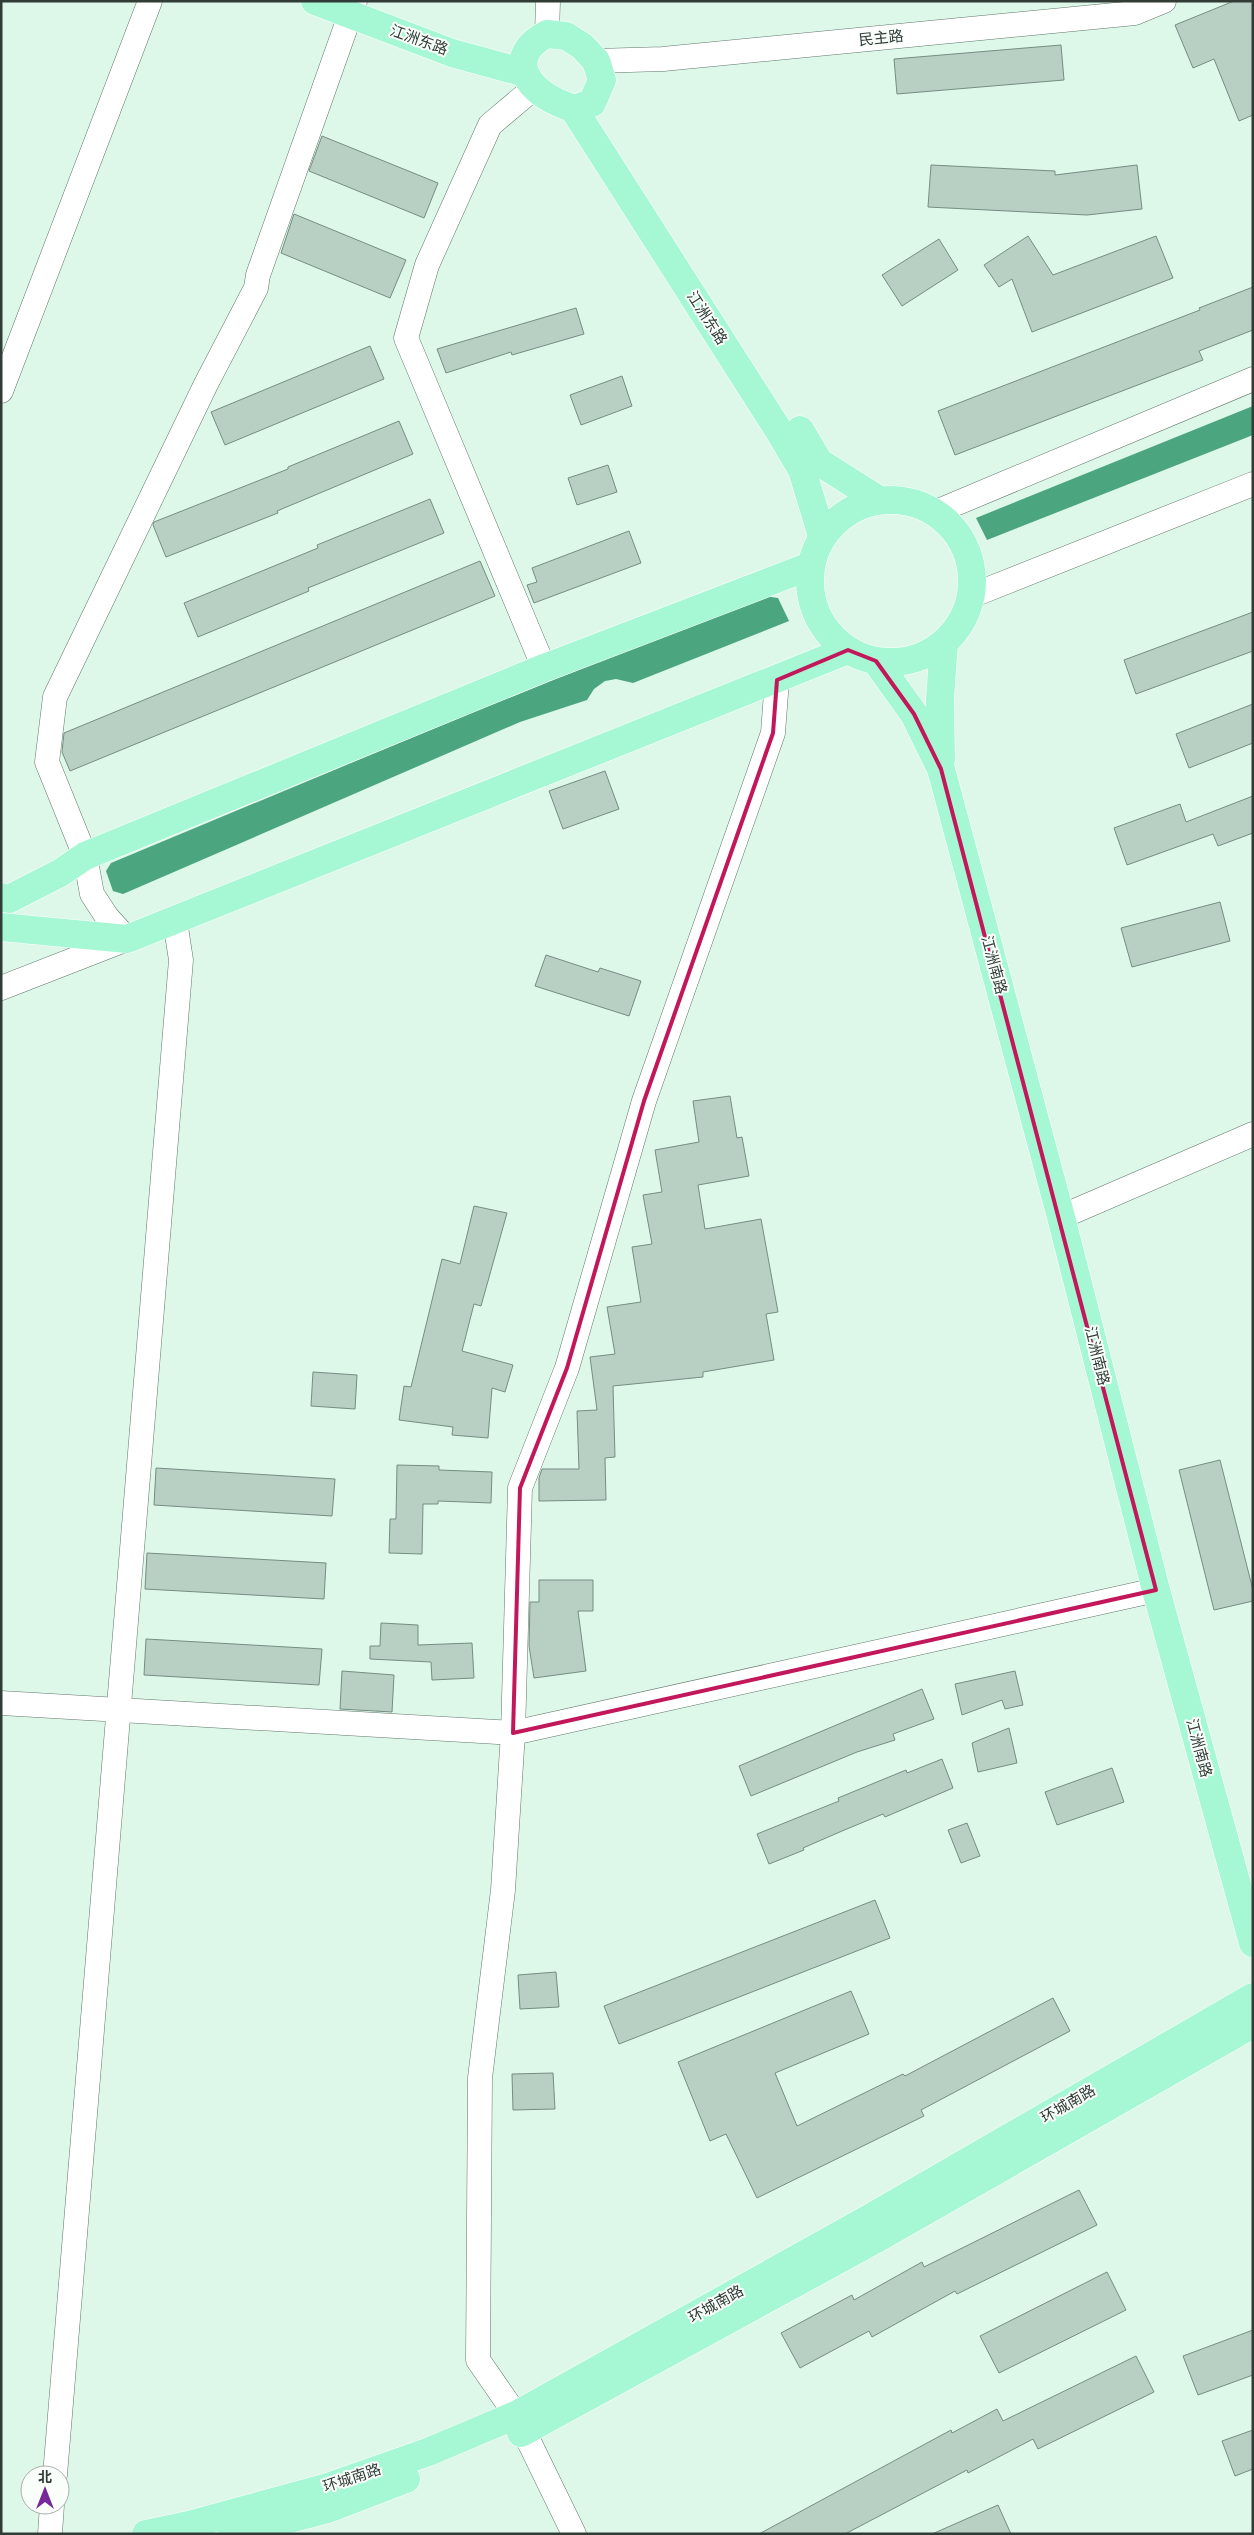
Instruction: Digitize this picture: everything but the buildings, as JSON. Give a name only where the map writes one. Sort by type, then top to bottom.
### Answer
[{"type":"main road","name":"江洲东路","points":[[315,1],[353,8],[452,53],[530,80]]},
{"type":"main road","points":[[546,34],[566,36],[582,46],[596,62],[602,80],[583,106],[550,99],[530,80],[523,55],[532,42],[546,34]]},
{"type":"main road","name":"江洲东路","points":[[583,106],[819,462],[879,500]]},
{"type":"main road","name":"江洲东路","points":[[583,106],[802,470],[822,536]]},
{"type":"main road","points":[[897,499],[918,504],[936,512],[950,525],[962,541],[970,558],[973,578],[971,596],[962,621],[944,643],[929,653],[912,659],[894,662],[876,661],[848,650],[825,629],[817,615],[810,591],[810,566],[822,536],[833,522],[847,512],[862,504],[879,500],[897,499]]},
{"type":"main road","points":[[5,898],[60,873],[85,856],[544,668],[810,566]]},
{"type":"main road","points":[[941,769],[940,698],[944,643]]},
{"type":"main road","points":[[2,930],[127,940],[848,650]]},
{"type":"main road","points":[[876,661],[914,714],[941,769]]},
{"type":"main road","name":"江洲南路","points":[[941,769],[1061,1217],[1156,1590],[1253,1943]]},
{"type":"main road","name":"环城南路","points":[[146,2534],[190,2525],[328,2487],[428,2452],[520,2424],[877,2214],[1253,1997]]},
{"type":"main road","name":"环城南路","points":[[232,2534],[328,2509],[520,2424],[887,2233],[1253,2024]]},
{"type":"street","points":[[1,391],[150,1]]},
{"type":"street","points":[[546,34],[548,1]]},
{"type":"street","name":"民主路","points":[[596,62],[663,59],[1135,7],[1164,1]]},
{"type":"street","points":[[1,988],[127,940],[107,917],[92,894],[85,856],[47,762],[55,697],[202,392],[256,288],[258,275],[353,8]]},
{"type":"street","points":[[530,80],[490,125],[427,265],[406,338],[544,668]]},
{"type":"street","points":[[936,512],[1253,378]]},
{"type":"street","points":[[971,596],[1253,484]]},
{"type":"street","points":[[574,2534],[520,2424],[478,2360],[480,2078],[503,1890],[513,1733],[520,1488],[567,1368],[644,1101],[773,733],[777,680]]},
{"type":"street","points":[[2,930],[5,898]]},
{"type":"street","points":[[56,2465],[120,1712],[181,960],[175,921]]},
{"type":"street","points":[[1061,1217],[1253,1134]]},
{"type":"street","points":[[1,1703],[120,1712],[513,1733],[1156,1590]]},
{"type":"street","points":[[50,2534],[51,2515]]},
{"type":"highlighted area","points":[[848,650],[876,661],[914,714],[941,769],[1156,1590],[513,1733],[520,1488],[567,1368],[644,1101],[773,733],[777,680]]},
{"type":"shaded area","points":[[1253,406],[1253,435],[987,540],[976,518]]},
{"type":"shaded area","points":[[764,596],[778,598],[789,621],[633,683],[616,679],[605,681],[594,689],[587,700],[520,722],[123,894],[113,891],[106,871],[111,863],[483,708]]}]
